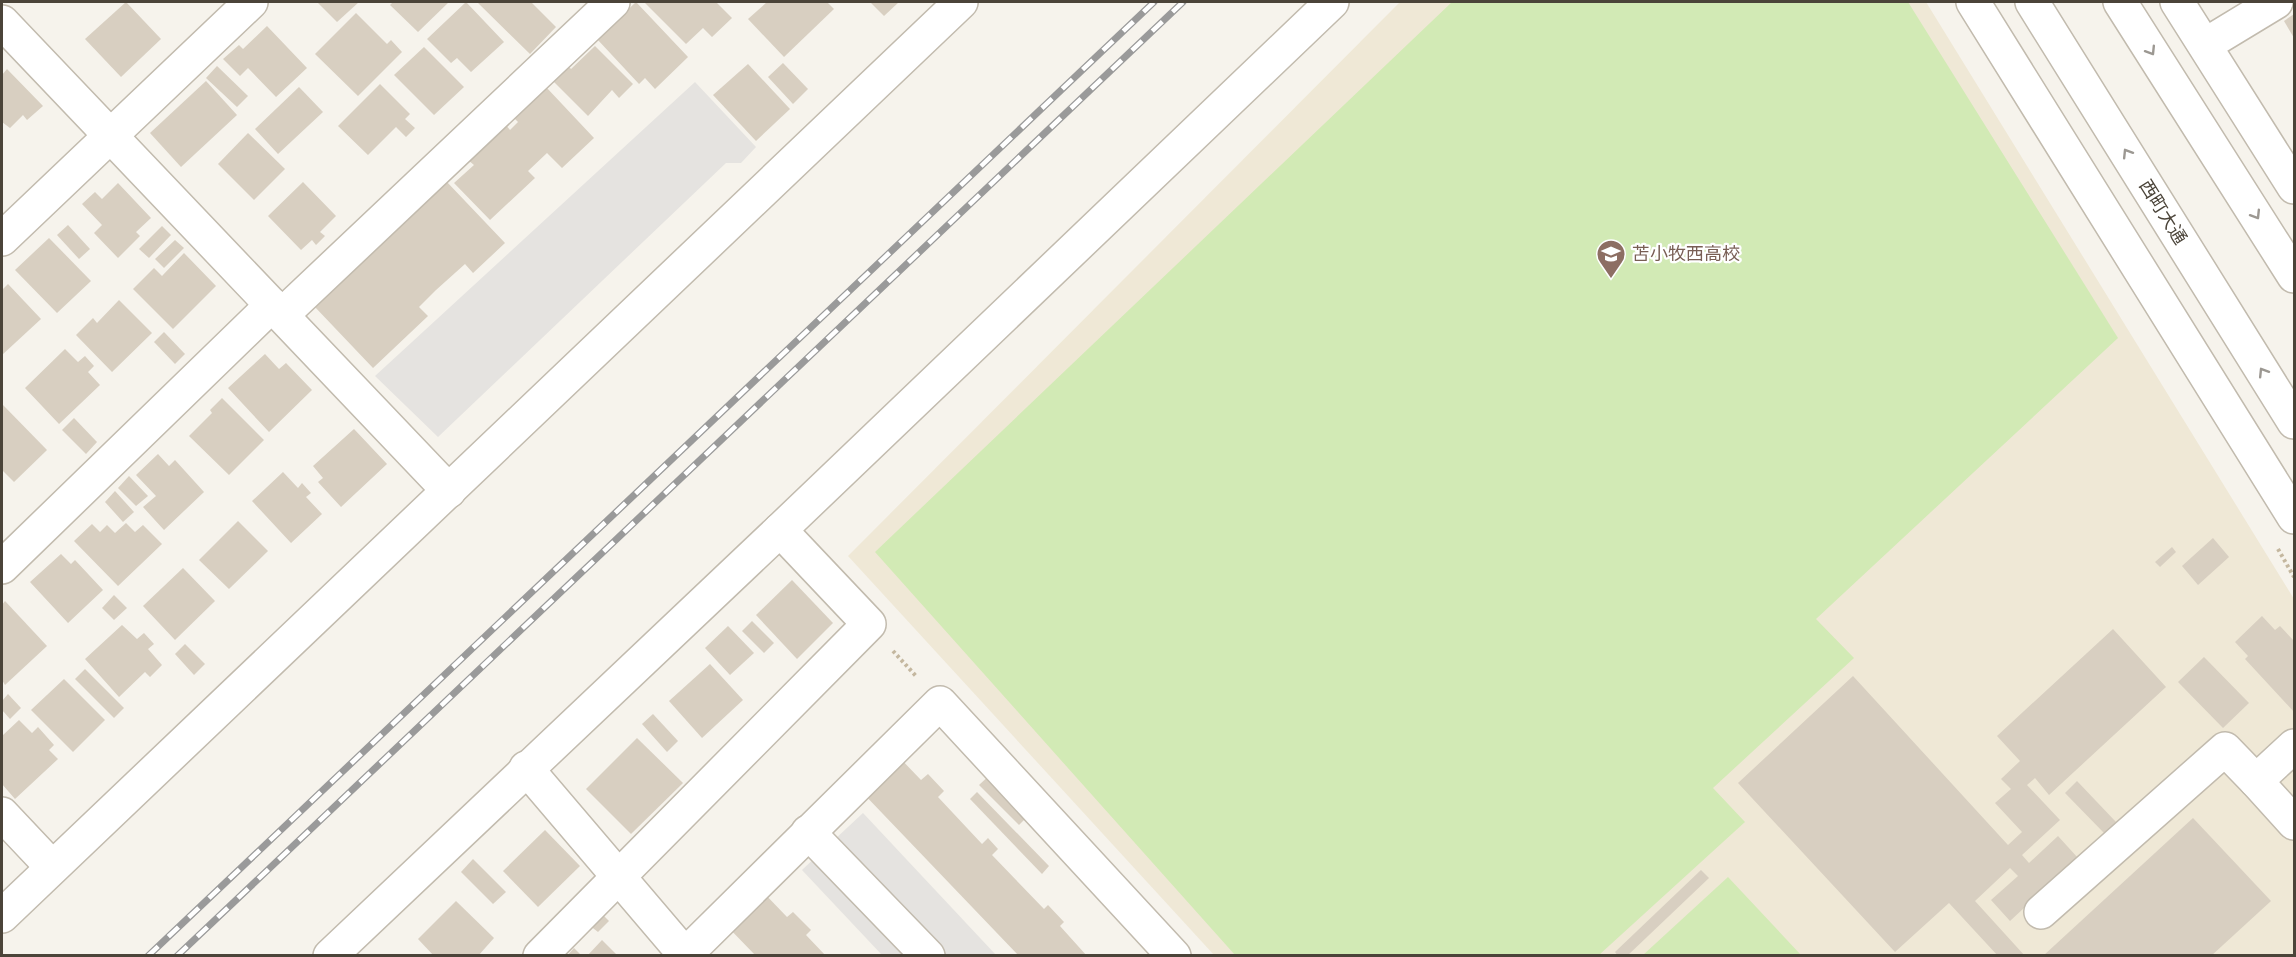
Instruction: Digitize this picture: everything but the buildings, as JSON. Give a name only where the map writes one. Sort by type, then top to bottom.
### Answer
[{"type":"street","points":[[2,239],[251,2]]},
{"type":"street","points":[[2,567],[277,310],[613,2]]},
{"type":"street","points":[[2,916],[962,2]]},
{"type":"street","points":[[330,956],[1332,2]]},
{"type":"street","points":[[1973,2],[2295,517]]},
{"type":"street","name":"西町大通","points":[[2032,2],[2295,422]]},
{"type":"street","points":[[2120,2],[2295,276]]},
{"type":"street","points":[[2177,2],[2295,187]]},
{"type":"street","points":[[2205,45],[2276,2]]},
{"type":"street","points":[[2,22],[449,491]]},
{"type":"street","points":[[540,956],[869,624],[780,530]]},
{"type":"street","points":[[526,768],[685,955],[940,703],[1174,956]]},
{"type":"street","points":[[2256,781],[2295,746]]},
{"type":"street","points":[[2041,912],[2224,749],[2295,823]]},
{"type":"street","points":[[2,814],[52,867]]},
{"type":"street","points":[[808,832],[928,956]]},
{"type":"path","points":[[869,624],[940,703]]},
{"type":"shaded area","name":"苫小牧西高校","points":[[1400,2],[1926,2],[2294,599],[2294,955],[1214,955],[848,556]]},
{"type":"shaded area","points":[[695,82],[756,147],[741,163],[726,163],[438,437],[375,376]]},
{"type":"shaded area","points":[[863,813],[996,955],[882,955],[802,870]]},
{"type":"green space","name":"苫小牧西高校","points":[[1452,2],[1908,2],[2118,338],[1816,619],[1854,658],[1713,788],[1745,822],[1599,955],[1235,955],[875,552]]},
{"type":"green space","points":[[1728,877],[1801,955],[1643,955]]},
{"type":"railway","points":[[148,956],[1154,2]]},
{"type":"railway","points":[[177,956],[1183,2]]},
{"type":"place","name":"苫小牧西高校","points":[[1611,280]]}]
